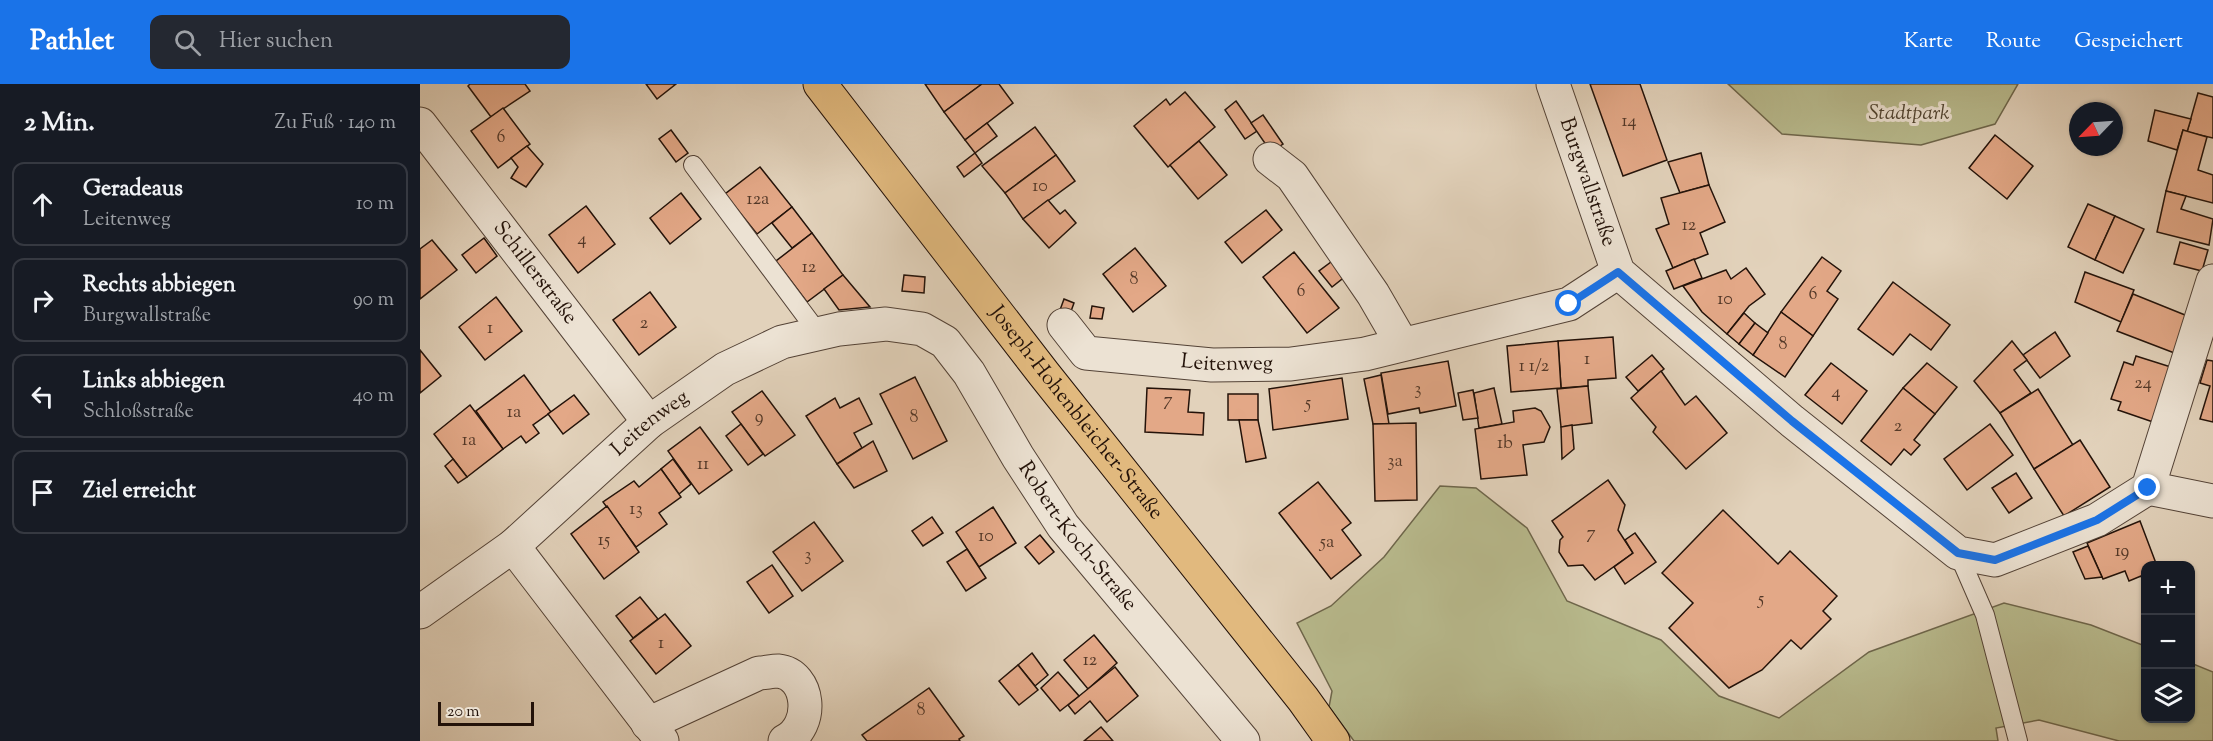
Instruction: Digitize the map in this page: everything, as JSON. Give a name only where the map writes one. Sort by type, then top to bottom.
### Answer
[{"type":"main road","name":"Joseph-Hohenbleicher-Straße","points":[[820,84],[1044,374],[1304,699],[1333,741]]},
{"type":"street","name":"Burgwallstraße","points":[[1553,84],[1618,272],[1792,421],[1958,553]]},
{"type":"street","name":"Schillerstraße","points":[[420,124],[650,422]]},
{"type":"street","points":[[1270,159],[1292,176],[1373,294],[1402,344]]},
{"type":"street","name":"Leitenweg","points":[[1064,325],[1086,353],[1212,365],[1291,364],[1365,354],[1569,304],[1618,272]]},
{"type":"street","points":[[1958,553],[1995,560],[2097,520],[2148,488],[2213,281]]},
{"type":"street","name":"Leitenweg","points":[[420,612],[513,546],[650,422],[725,369],[782,342],[839,329],[886,324],[922,329]]},
{"type":"street","name":"Robert-Koch-Straße","points":[[922,329],[945,342],[1063,526],[1243,741]]},
{"type":"street","points":[[2148,488],[2213,501]]},
{"type":"street","points":[[513,546],[655,733],[759,674],[778,671],[797,681],[804,697],[806,713],[803,725],[793,737],[785,741]]},
{"type":"lane","points":[[693,165],[819,334]]},
{"type":"lane","points":[[1958,553],[1985,615],[2017,737]]},
{"type":"green space","name":"Stadtpark","points":[[1728,84],[2018,84],[1995,124],[1921,145],[1782,134]]},
{"type":"green space","points":[[1440,486],[1476,488],[1527,528],[1567,601],[1661,640],[1719,696],[1779,718],[1869,652],[2004,603],[2091,625],[2141,644],[2141,723],[2195,723],[2195,665],[2213,672],[2213,741],[2119,741],[2039,720],[1996,728],[1998,741],[1354,741],[1329,707],[1332,691],[1297,623],[1331,606],[1384,557]]},
{"type":"building","points":[[470,84],[525,84],[530,91],[491,117],[468,86]]},
{"type":"building","points":[[646,84],[676,84],[657,99]]},
{"type":"building","points":[[925,84],[982,84],[944,112]]},
{"type":"building","points":[[982,84],[999,84],[1013,103],[965,140],[944,112]]},
{"type":"building","points":[[1590,84],[1640,84],[1667,160],[1623,176]]},
{"type":"building","points":[[1185,92],[1215,127],[1168,167],[1134,126],[1166,99],[1170,105]]},
{"type":"building","points":[[2198,93],[2213,97],[2213,138],[2187,132]]},
{"type":"building","points":[[1236,101],[1257,131],[1245,139],[1225,110]]},
{"type":"building","points":[[503,108],[530,144],[498,168],[471,131]]},
{"type":"building","points":[[2155,110],[2191,119],[2187,132],[2183,130],[2177,150],[2148,141]]},
{"type":"building","points":[[1263,115],[1283,144],[1271,152],[1251,123]]},
{"type":"building","points":[[987,123],[997,136],[975,153],[965,140]]},
{"type":"building","points":[[1035,127],[1056,155],[1005,193],[982,166]]},
{"type":"building","points":[[671,130],[688,153],[676,162],[659,139]]},
{"type":"building","points":[[2183,130],[2207,137],[2198,170],[2213,175],[2213,203],[2166,191]]},
{"type":"building","points":[[1995,135],[2033,166],[2007,199],[1969,168]]},
{"type":"building","points":[[1199,141],[1227,175],[1198,199],[1170,165]]},
{"type":"building","points":[[527,146],[543,164],[526,187],[511,178],[518,167],[511,158]]},
{"type":"building","points":[[975,153],[982,163],[964,177],[957,167]]},
{"type":"building","points":[[1701,153],[1709,185],[1680,193],[1668,162]]},
{"type":"building","points":[[1056,155],[1075,181],[1023,219],[1005,193]]},
{"type":"building","points":[[760,167],[792,207],[757,234],[725,194]]},
{"type":"building","points":[[1709,185],[1725,222],[1700,233],[1708,254],[1673,268],[1656,229],[1669,224],[1661,198]]},
{"type":"building","points":[[2166,191],[2186,196],[2181,209],[2213,219],[2209,245],[2157,232]]},
{"type":"building","points":[[681,193],[701,219],[670,244],[650,218]]},
{"type":"building","points":[[1048,200],[1060,214],[1065,210],[1076,223],[1049,248],[1023,219]]},
{"type":"building","points":[[2088,204],[2115,216],[2095,260],[2068,247]]},
{"type":"building","points":[[586,206],[615,244],[578,273],[549,235]]},
{"type":"building","points":[[792,207],[812,233],[792,248],[772,223]]},
{"type":"building","points":[[1266,210],[1282,230],[1242,263],[1225,242]]},
{"type":"building","points":[[2115,216],[2144,229],[2123,273],[2095,260]]},
{"type":"building","points":[[812,233],[843,275],[807,302],[776,261]]},
{"type":"building","points":[[484,238],[497,256],[476,273],[462,255]]},
{"type":"building","points":[[432,240],[457,270],[420,299],[420,249]]},
{"type":"building","points":[[2180,242],[2208,250],[2202,271],[2174,264]]},
{"type":"building","points":[[1135,248],[1166,286],[1133,312],[1103,274]]},
{"type":"building","points":[[1294,252],[1339,308],[1307,333],[1263,277]]},
{"type":"building","points":[[1822,257],[1841,271],[1827,291],[1838,299],[1813,336],[1781,312]]},
{"type":"building","points":[[1335,259],[1347,275],[1332,287],[1319,271]]},
{"type":"building","points":[[1694,259],[1702,278],[1674,289],[1666,271]]},
{"type":"building","points":[[1746,268],[1765,294],[1749,306],[1727,334],[1702,312],[1683,286],[1726,270],[1731,279]]},
{"type":"building","points":[[2085,272],[2134,290],[2121,322],[2075,302]]},
{"type":"building","points":[[843,275],[870,307],[839,310],[824,289]]},
{"type":"building","points":[[904,275],[925,277],[924,293],[902,291]]},
{"type":"building","points":[[1893,282],[1950,325],[1931,350],[1910,334],[1893,355],[1858,329]]},
{"type":"building","points":[[650,292],[676,327],[639,355],[613,320]]},
{"type":"building","points":[[2133,294],[2190,317],[2177,354],[2117,331]]},
{"type":"building","points":[[496,297],[522,331],[485,360],[459,327]]},
{"type":"building","points":[[1064,299],[1074,303],[1070,314],[1060,310]]},
{"type":"building","points":[[1092,306],[1104,308],[1102,319],[1090,318]]},
{"type":"building","points":[[1781,312],[1813,336],[1785,377],[1753,355]]},
{"type":"building","points":[[1744,313],[1755,323],[1739,344],[1727,334]]},
{"type":"building","points":[[1755,323],[1768,333],[1753,355],[1739,344]]},
{"type":"building","points":[[2055,332],[2070,356],[2040,378],[2023,355]]},
{"type":"building","points":[[1613,337],[1616,378],[1588,380],[1588,386],[1561,388],[1558,341]]},
{"type":"building","points":[[1558,341],[1561,388],[1511,392],[1507,346]]},
{"type":"building","points":[[2012,341],[2027,360],[2014,370],[2031,393],[2000,413],[1974,381]]},
{"type":"building","points":[[420,350],[441,376],[420,393]]},
{"type":"building","points":[[1652,355],[1664,369],[1638,391],[1626,377]]},
{"type":"building","points":[[2136,356],[2174,368],[2156,423],[2118,410],[2121,402],[2111,399],[2124,362],[2133,365]]},
{"type":"building","points":[[2207,360],[2213,361],[2213,422],[2200,419],[2210,386],[2200,383]]},
{"type":"building","points":[[1448,361],[1456,406],[1420,413],[1419,408],[1388,414],[1381,373]]},
{"type":"building","points":[[1831,363],[1867,391],[1842,424],[1805,395]]},
{"type":"building","points":[[1927,363],[1957,387],[1935,414],[1903,388]]},
{"type":"building","points":[[1661,371],[1685,405],[1696,396],[1727,433],[1686,469],[1653,432],[1656,427],[1631,398]]},
{"type":"building","points":[[524,375],[551,412],[533,425],[539,433],[526,443],[521,436],[503,449],[476,411]]},
{"type":"building","points":[[1381,375],[1389,424],[1373,424],[1364,379]]},
{"type":"building","points":[[915,377],[947,441],[913,459],[880,394]]},
{"type":"building","points":[[1342,378],[1348,419],[1273,430],[1269,389]]},
{"type":"building","points":[[1588,386],[1592,423],[1561,427],[1557,389]]},
{"type":"building","points":[[1147,388],[1190,390],[1188,412],[1204,413],[1203,435],[1145,432]]},
{"type":"building","points":[[1494,388],[1502,424],[1479,428],[1474,393]]},
{"type":"building","points":[[1903,388],[1935,414],[1914,440],[1920,445],[1911,455],[1904,449],[1891,465],[1861,441]]},
{"type":"building","points":[[2038,389],[2073,445],[2034,469],[2000,413]]},
{"type":"building","points":[[1473,390],[1478,418],[1463,420],[1458,393]]},
{"type":"building","points":[[762,391],[795,435],[765,456],[732,412]]},
{"type":"building","points":[[1228,394],[1258,394],[1258,420],[1228,420]]},
{"type":"building","points":[[574,395],[589,414],[563,434],[548,414]]},
{"type":"building","points":[[835,398],[840,408],[859,398],[872,424],[854,433],[862,448],[837,464],[806,416]]},
{"type":"building","points":[[470,405],[503,449],[467,477],[434,434]]},
{"type":"building","points":[[1535,408],[1541,411],[1550,427],[1544,442],[1523,445],[1527,475],[1481,479],[1475,429],[1514,422],[1513,411]]},
{"type":"building","points":[[1239,420],[1258,420],[1266,458],[1246,462]]},
{"type":"building","points":[[1416,423],[1417,500],[1375,501],[1373,424]]},
{"type":"building","points":[[741,424],[763,454],[748,465],[726,436]]},
{"type":"building","points":[[1990,424],[2013,455],[1967,490],[1944,459]]},
{"type":"building","points":[[1572,425],[1574,449],[1562,459],[1561,427]]},
{"type":"building","points":[[700,427],[732,470],[699,494],[668,451]]},
{"type":"building","points":[[2080,440],[2110,487],[2064,516],[2034,469]]},
{"type":"building","points":[[873,441],[887,471],[854,488],[837,464]]},
{"type":"building","points":[[453,459],[467,477],[458,483],[445,466]]},
{"type":"building","points":[[673,459],[691,484],[679,494],[661,469]]},
{"type":"building","points":[[661,469],[681,497],[659,513],[667,524],[636,547],[603,502],[634,481],[639,487]]},
{"type":"building","points":[[2016,473],[2032,498],[2009,513],[1992,488]]},
{"type":"building","points":[[1608,480],[1625,505],[1618,530],[1633,553],[1595,580],[1583,565],[1568,566],[1559,552],[1560,540],[1563,537],[1552,521]]},
{"type":"building","points":[[1318,482],[1351,523],[1342,530],[1361,555],[1331,579],[1279,513]]},
{"type":"building","points":[[607,506],[639,552],[604,579],[571,534]]},
{"type":"building","points":[[993,507],[1016,543],[979,567],[956,532]]},
{"type":"building","points":[[1723,510],[1778,564],[1790,551],[1837,596],[1823,611],[1831,619],[1801,649],[1791,640],[1762,670],[1729,688],[1669,628],[1693,603],[1662,573]]},
{"type":"building","points":[[932,517],[943,533],[923,546],[912,531]]},
{"type":"building","points":[[2140,521],[2155,561],[2141,561],[2141,576],[2129,581],[2125,571],[2103,579],[2087,543]]},
{"type":"building","points":[[814,522],[843,561],[802,591],[773,552]]},
{"type":"building","points":[[1635,533],[1656,562],[1625,584],[1614,567],[1633,553],[1625,540]]},
{"type":"building","points":[[1040,535],[1054,552],[1039,564],[1025,547]]},
{"type":"building","points":[[2088,546],[2102,577],[2085,579],[2073,552]]},
{"type":"building","points":[[967,549],[986,578],[966,591],[947,562]]},
{"type":"building","points":[[772,565],[793,596],[769,613],[747,582]]},
{"type":"building","points":[[640,597],[658,619],[633,638],[616,616]]},
{"type":"building","points":[[665,614],[691,646],[656,674],[630,641]]},
{"type":"building","points":[[1094,635],[1117,663],[1088,689],[1064,660]]},
{"type":"building","points":[[1032,653],[1048,675],[1035,686],[1018,665]]},
{"type":"building","points":[[1018,665],[1038,690],[1019,705],[999,681]]},
{"type":"building","points":[[1115,667],[1138,696],[1107,722],[1090,701],[1075,714],[1068,705]]},
{"type":"building","points":[[1058,672],[1079,696],[1060,711],[1041,688]]},
{"type":"building","points":[[929,688],[964,736],[959,739],[960,741],[867,741],[862,735]]},
{"type":"building","points":[[1101,727],[1113,741],[1084,741]]},
{"type":"route","points":[[1569,304],[1618,272],[1792,421],[1958,553],[1995,560],[2097,520],[2148,488]]}]
